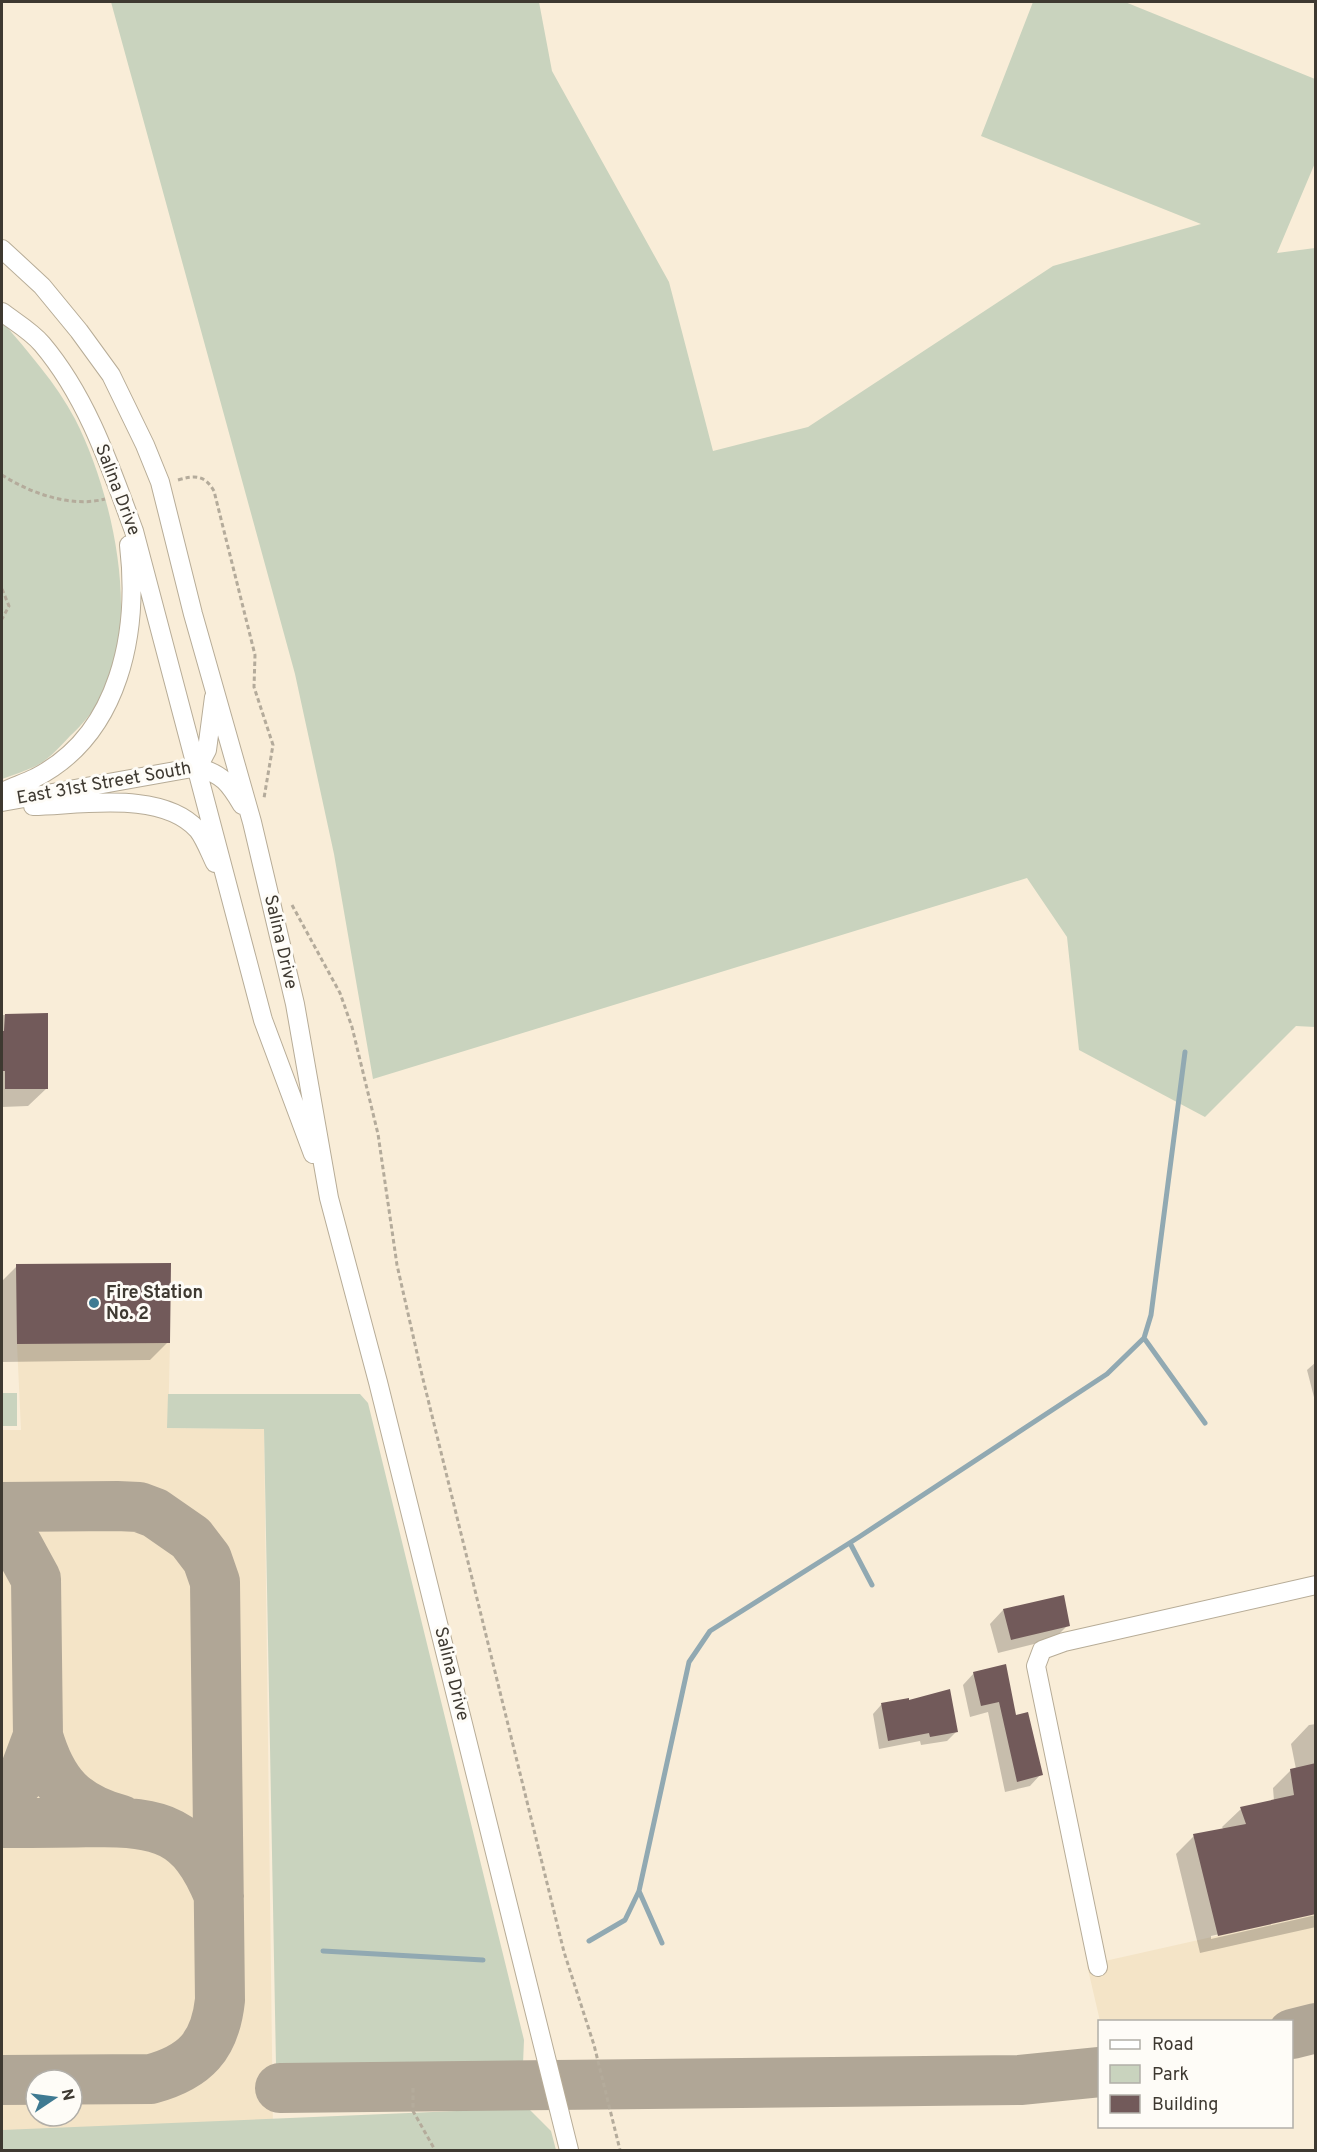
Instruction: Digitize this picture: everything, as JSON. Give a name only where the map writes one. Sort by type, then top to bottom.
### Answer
[{"type":"street","name":"Salina Drive","points":[[2,249],[42,286],[111,375],[145,445],[160,484],[252,822],[295,1004],[329,1198],[381,1394],[569,2151]]},
{"type":"street","points":[[2,301],[23,328]]},
{"type":"street","name":"Salina Drive","points":[[2,312],[41,343],[76,391],[111,466],[198,767],[263,1020],[329,1198]]},
{"type":"street","name":"East 31st Street South","points":[[2,792],[36,777],[64,758],[99,718],[114,692],[123,664],[132,618],[131,563],[122,500]]},
{"type":"street","name":"Salina Drive","points":[[198,767],[207,750],[215,690]]},
{"type":"street","name":"East 31st Street South","points":[[2,802],[198,767],[218,774],[225,781],[252,822]]},
{"type":"street","name":"Salina Drive","points":[[2,807],[139,803],[170,810],[198,830],[231,894]]},
{"type":"street","points":[[1098,1967],[1036,1666],[1042,1650],[1064,1642],[1316,1585]]},
{"type":"path","points":[[2,475],[37,493],[72,501],[92,503],[122,500]]},
{"type":"path","points":[[160,484],[200,476],[207,480],[214,491],[255,655],[254,687],[273,745],[263,806]]},
{"type":"path","points":[[2,589],[9,606],[2,620]]},
{"type":"path","points":[[289,899],[340,993],[352,1027],[378,1134],[397,1265],[422,1375],[564,1952],[594,2044],[620,2151]]},
{"type":"path","points":[[413,2088],[413,2111],[435,2151]]},
{"type":"shaded area","points":[[170,1343],[168,1428],[264,1429],[273,2129],[2,2132],[2,1430],[21,1430],[17,1344]]},
{"type":"shaded area","points":[[1315,1914],[1315,2050],[1293,2056],[1293,2020],[1100,2020],[1087,1965]]},
{"type":"green space","points":[[111,2],[539,2],[552,71],[669,282],[713,451],[808,427],[1053,266],[1201,224],[981,136],[1033,2],[1125,2],[1315,79],[1315,163],[1277,253],[1315,248],[1315,1027],[1296,1026],[1205,1117],[1079,1050],[1067,937],[1027,878],[373,1079],[334,854],[295,674]]},
{"type":"green space","points":[[2,321],[59,393],[75,419],[88,449],[101,483],[111,520],[118,559],[121,598],[119,636],[112,671],[96,706],[78,728],[45,760],[36,766],[2,779]]},
{"type":"green space","points":[[2,1393],[17,1393],[17,1426],[2,1426]]},
{"type":"green space","points":[[168,1394],[360,1394],[368,1403],[524,2040],[523,2064],[276,2065],[264,1429],[167,1428]]},
{"type":"green space","points":[[528,2108],[551,2131],[556,2150],[2,2150],[2,2130]]},
{"type":"building","points":[[48,1013],[48,1089],[5,1089],[5,1071],[2,1071],[2,1031],[4,1031],[5,1014]]},
{"type":"building","name":"Fire Station No. 2","points":[[171,1263],[170,1343],[17,1344],[16,1264]]},
{"type":"building","points":[[1064,1595],[1070,1626],[1011,1640],[1003,1609]]},
{"type":"building","points":[[1006,1664],[1016,1715],[1028,1712],[1043,1775],[1017,1782],[999,1702],[981,1706],[973,1672]]},
{"type":"building","points":[[950,1689],[958,1732],[930,1737],[929,1733],[888,1741],[881,1703],[909,1698],[909,1700]]},
{"type":"building","points":[[1316,1763],[1316,1914],[1218,1936],[1193,1834],[1246,1824],[1240,1807],[1294,1795],[1290,1769]]},
{"type":"waterway","points":[[589,1941],[625,1920],[639,1891],[689,1662],[710,1631],[859,1537],[1107,1374],[1144,1338],[1151,1315],[1185,1052]]},
{"type":"waterway","points":[[1144,1338],[1205,1423]]},
{"type":"waterway","points":[[850,1543],[872,1585]]},
{"type":"waterway","points":[[639,1891],[662,1943]]},
{"type":"waterway","points":[[323,1951],[483,1960]]},
{"type":"taxiway","points":[[2,1507],[139,1507],[155,1513],[191,1538],[207,1559],[215,1582],[220,2000],[208,2042],[191,2061],[166,2074],[151,2079],[2,2080]]},
{"type":"taxiway","points":[[2,1530],[18,1546],[36,1579],[38,1736],[23,1776],[2,1799]]},
{"type":"taxiway","points":[[38,1736],[50,1768],[67,1791],[90,1808],[121,1820]]},
{"type":"taxiway","points":[[2,1823],[117,1822],[156,1828],[185,1843],[209,1874],[219,1896]]},
{"type":"taxiway","points":[[1293,2034],[1316,2028]]},
{"type":"taxiway","points":[[280,2088],[1020,2080],[1098,2072]]},
{"type":"place","name":"Fire Station No. 2","points":[[94,1303]]}]
